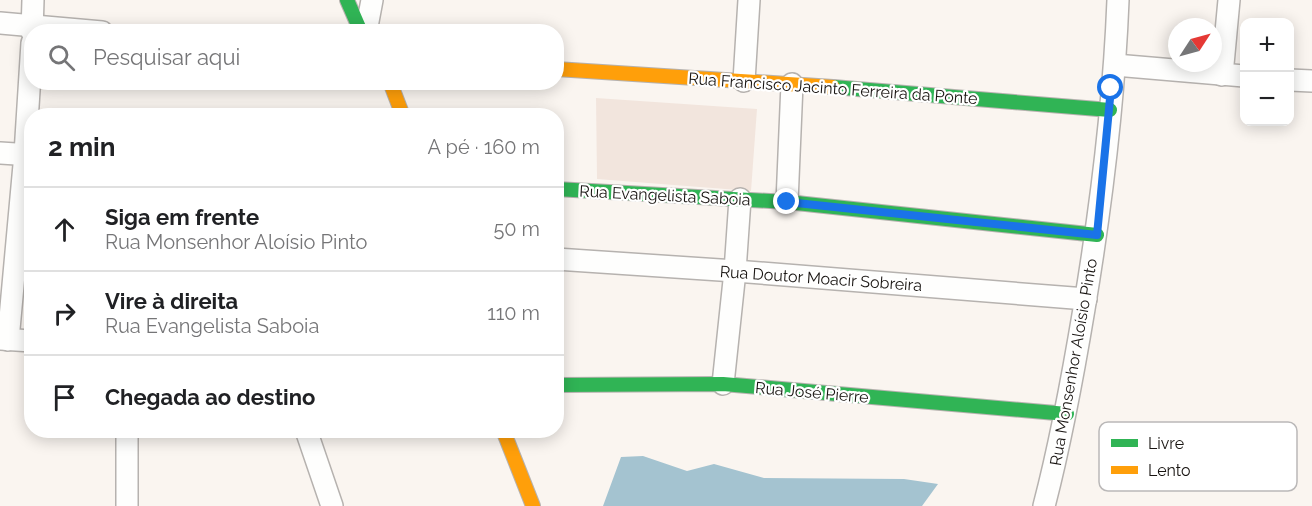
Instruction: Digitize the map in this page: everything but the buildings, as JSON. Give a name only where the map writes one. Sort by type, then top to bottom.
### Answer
[{"type":"street","points":[[32,24],[33,0]]},
{"type":"street","points":[[346,0],[357,24]]},
{"type":"street","points":[[368,24],[372,0]]},
{"type":"street","points":[[744,81],[749,0]]},
{"type":"street","points":[[1118,0],[1115,65],[1240,76]]},
{"type":"street","points":[[1222,75],[1229,0]]},
{"type":"street","points":[[0,23],[24,30]]},
{"type":"street","name":"Rua Monsenhor Aloísio Pinto","points":[[1044,506],[1066,414],[1097,235],[1115,65]]},
{"type":"street","name":"Rua Francisco Jacinto Ferreira da Ponte","points":[[564,70],[792,84],[1110,110]]},
{"type":"street","points":[[1294,80],[1312,81]]},
{"type":"street","points":[[787,202],[792,84]]},
{"type":"street","points":[[30,90],[30,108]]},
{"type":"street","points":[[393,90],[400,108]]},
{"type":"street","points":[[0,153],[24,155]]},
{"type":"street","points":[[24,186],[4,339],[24,340]]},
{"type":"street","name":"Rua Evangelista Saboia","points":[[564,189],[787,202],[1097,235]]},
{"type":"street","points":[[723,384],[740,199]]},
{"type":"street","name":"Rua Doutor Moacir Sobreira","points":[[564,260],[1086,298]]},
{"type":"street","name":"Rua José Pierre","points":[[564,385],[723,384],[1066,414]]},
{"type":"street","points":[[127,438],[127,506]]},
{"type":"street","points":[[309,438],[332,506]]},
{"type":"street","points":[[505,438],[533,506]]},
{"type":"shaded area","points":[[596,98],[757,109],[751,191],[597,179]]},
{"type":"water","points":[[643,456],[687,471],[714,464],[764,478],[904,479],[938,484],[922,506],[603,506],[621,457]]},
{"type":"traffic: fast","points":[[347,0],[358,24]]},
{"type":"traffic: fast","points":[[833,87],[1110,110]]},
{"type":"traffic: fast","points":[[564,189],[787,202],[1097,235]]},
{"type":"traffic: fast","points":[[564,385],[723,384],[1067,414]]},
{"type":"traffic: slow","points":[[564,70],[833,87]]},
{"type":"traffic: slow","points":[[393,90],[400,108]]},
{"type":"traffic: slow","points":[[506,438],[533,506]]},
{"type":"route","points":[[787,202],[1097,235],[1111,88]]}]
